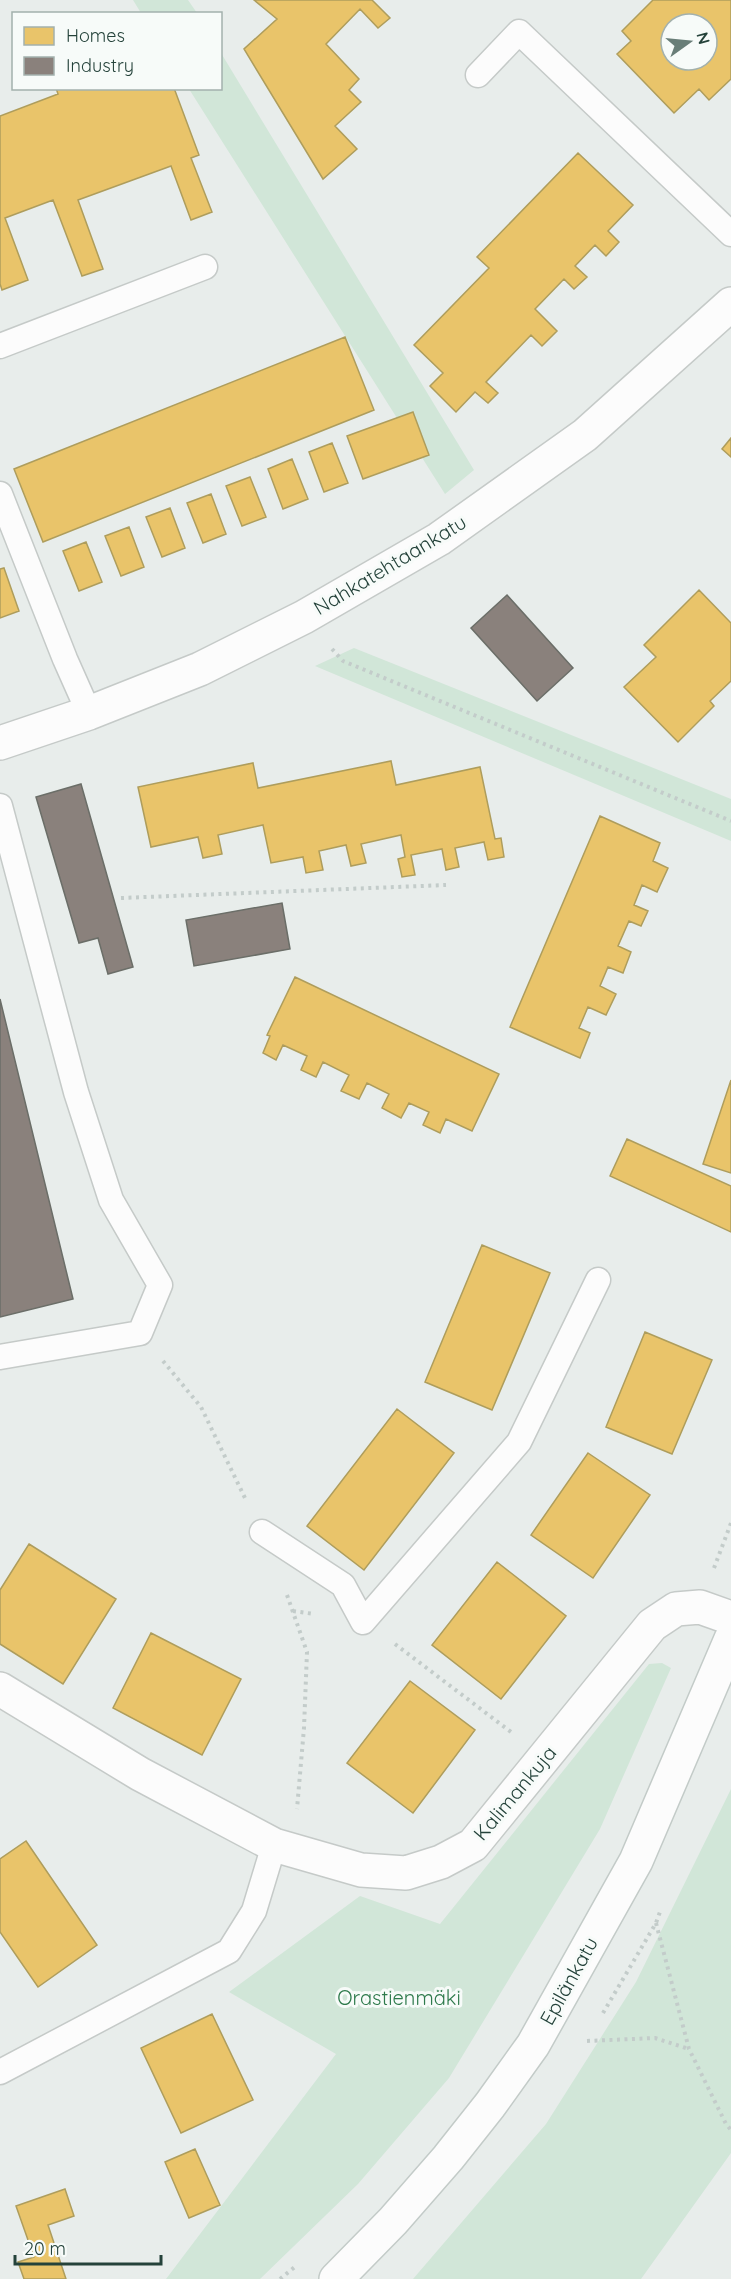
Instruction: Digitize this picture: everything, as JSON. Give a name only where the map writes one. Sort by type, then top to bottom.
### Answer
[{"type":"street","name":"Nahkatehtaankatu","points":[[0,743],[89,713],[200,669],[304,617],[439,539],[585,435],[731,304]]},
{"type":"street","name":"Kalimankuja","points":[[0,1689],[140,1774],[285,1849],[361,1870],[406,1873],[441,1862],[473,1845],[652,1625],[676,1609],[700,1607],[731,1618]]},
{"type":"street","name":"Epilänkatu","points":[[336,2279],[393,2221],[448,2158],[533,2045],[636,1861],[731,1639]]},
{"type":"lane","points":[[478,75],[519,32],[731,234]]},
{"type":"lane","points":[[0,346],[205,267]]},
{"type":"lane","points":[[0,494],[65,659],[89,713]]},
{"type":"lane","points":[[0,806],[76,1092],[111,1200],[160,1285],[140,1332],[0,1357]]},
{"type":"lane","points":[[262,1532],[343,1585],[363,1622],[519,1442],[598,1280]]},
{"type":"lane","points":[[0,2072],[229,1951],[254,1911],[285,1849]]},
{"type":"path","points":[[304,617],[343,661],[731,821]]},
{"type":"path","points":[[121,897],[446,885]]},
{"type":"path","points":[[140,1332],[201,1407],[269,1545],[307,1652],[304,1728],[297,1792],[285,1849]]},
{"type":"path","points":[[700,1607],[731,1523]]},
{"type":"path","points":[[420,1661],[492,1717]]},
{"type":"path","points":[[656,1923],[689,2049],[731,2130]]},
{"type":"path","points":[[587,2041],[655,2038],[689,2049]]},
{"type":"path","points":[[280,2279],[303,2259]]},
{"type":"green space","points":[[133,0],[188,0],[196,12],[140,12]]},
{"type":"green space","points":[[222,55],[474,470],[445,494],[190,90],[222,90]]},
{"type":"green space","points":[[354,648],[731,799],[731,841],[315,666]]},
{"type":"green space","name":"Orastienmäki","points":[[662,1663],[671,1668],[600,1829],[449,2078],[358,2184],[260,2279],[166,2279],[336,2054],[229,1992],[360,1896],[440,1924],[649,1664]]},
{"type":"green space","points":[[731,1789],[731,2153],[641,2279],[413,2279],[546,2124],[636,1982]]},
{"type":"building: Homes","points":[[254,0],[372,0],[390,18],[378,28],[360,9],[326,44],[359,79],[349,90],[361,102],[335,126],[357,149],[323,179],[244,49],[277,19]]},
{"type":"building: Homes","points":[[653,0],[731,0],[731,79],[709,100],[699,89],[674,113],[617,54],[631,41],[622,31]]},
{"type":"building: Homes","points":[[57,90],[175,90],[199,155],[191,158],[212,212],[191,220],[171,166],[78,200],[103,269],[82,276],[53,200],[5,218],[28,280],[2,290],[0,284],[0,116],[58,94]]},
{"type":"building: Homes","points":[[578,153],[633,205],[608,231],[619,242],[606,256],[595,245],[575,266],[587,277],[574,289],[564,279],[535,309],[557,331],[542,346],[531,335],[486,382],[498,393],[488,403],[475,392],[456,412],[430,386],[443,373],[414,345],[489,268],[477,257]]},
{"type":"building: Homes","points":[[345,337],[374,410],[43,542],[14,469]]},
{"type":"building: Homes","points":[[413,412],[429,455],[363,479],[347,436]]},
{"type":"building: Homes","points":[[731,438],[731,457],[722,449]]},
{"type":"building: Homes","points":[[332,443],[348,483],[324,492],[309,452]]},
{"type":"building: Homes","points":[[292,459],[308,499],[283,509],[268,469]]},
{"type":"building: Homes","points":[[250,477],[266,517],[242,526],[226,486]]},
{"type":"building: Homes","points":[[211,494],[226,534],[203,543],[187,503]]},
{"type":"building: Homes","points":[[170,508],[185,548],[162,557],[146,517]]},
{"type":"building: Homes","points":[[129,527],[144,567],[121,576],[105,536]]},
{"type":"building: Homes","points":[[86,542],[102,582],[79,591],[63,551]]},
{"type":"building: Homes","points":[[4,568],[19,611],[0,618],[0,569]]},
{"type":"building: Homes","points":[[699,590],[731,623],[731,681],[710,701],[714,706],[678,742],[624,687],[656,657],[644,645]]},
{"type":"building: Homes","points":[[391,761],[396,785],[480,767],[495,839],[501,838],[504,857],[488,860],[484,842],[455,848],[459,867],[446,870],[442,849],[411,855],[415,875],[402,877],[398,859],[405,857],[401,835],[361,844],[366,863],[351,866],[346,845],[319,851],[323,870],[306,873],[303,857],[271,863],[263,825],[218,835],[222,854],[203,858],[198,837],[151,847],[138,787],[253,763],[258,788]]},
{"type":"building: Homes","points":[[600,816],[660,843],[653,861],[668,868],[657,892],[642,885],[634,905],[648,911],[641,926],[629,921],[618,946],[631,952],[623,973],[608,967],[600,986],[616,994],[606,1015],[588,1007],[579,1028],[590,1033],[580,1058],[510,1027]]},
{"type":"building: Homes","points":[[295,977],[499,1074],[472,1131],[446,1119],[440,1133],[423,1125],[429,1112],[409,1103],[401,1118],[382,1108],[389,1094],[367,1083],[359,1099],[341,1091],[349,1075],[323,1062],[316,1077],[301,1070],[307,1056],[283,1045],[276,1060],[263,1053],[270,1036],[267,1035]]},
{"type":"building: Homes","points":[[731,1080],[731,1173],[703,1164]]},
{"type":"building: Homes","points":[[627,1139],[731,1186],[731,1232],[610,1176]]},
{"type":"building: Homes","points":[[482,1245],[550,1273],[492,1410],[425,1382]]},
{"type":"building: Homes","points":[[645,1332],[712,1360],[672,1454],[606,1427]]},
{"type":"building: Homes","points":[[397,1409],[454,1453],[364,1570],[307,1526]]},
{"type":"building: Homes","points":[[588,1453],[650,1495],[593,1578],[531,1535]]},
{"type":"building: Homes","points":[[29,1544],[116,1599],[63,1684],[0,1644],[0,1590]]},
{"type":"building: Homes","points":[[497,1562],[566,1616],[501,1699],[432,1645]]},
{"type":"building: Homes","points":[[151,1633],[241,1679],[202,1755],[113,1708]]},
{"type":"building: Homes","points":[[410,1681],[475,1730],[413,1813],[347,1763]]},
{"type":"building: Homes","points":[[26,1841],[97,1945],[38,1987],[0,1932],[0,1859]]},
{"type":"building: Homes","points":[[212,2014],[253,2100],[181,2133],[141,2048]]},
{"type":"building: Homes","points":[[195,2149],[220,2205],[189,2218],[165,2162]]},
{"type":"building: Homes","points":[[65,2189],[74,2216],[48,2225],[66,2279],[24,2279],[18,2262],[34,2257],[16,2206]]},
{"type":"building: Industry","points":[[507,595],[573,668],[537,701],[471,628]]},
{"type":"building: Industry","points":[[81,784],[133,967],[108,974],[98,938],[79,943],[36,797]]},
{"type":"building: Industry","points":[[282,903],[290,949],[194,966],[186,920]]},
{"type":"building: Industry","points":[[0,999],[73,1299],[0,1317]]}]
